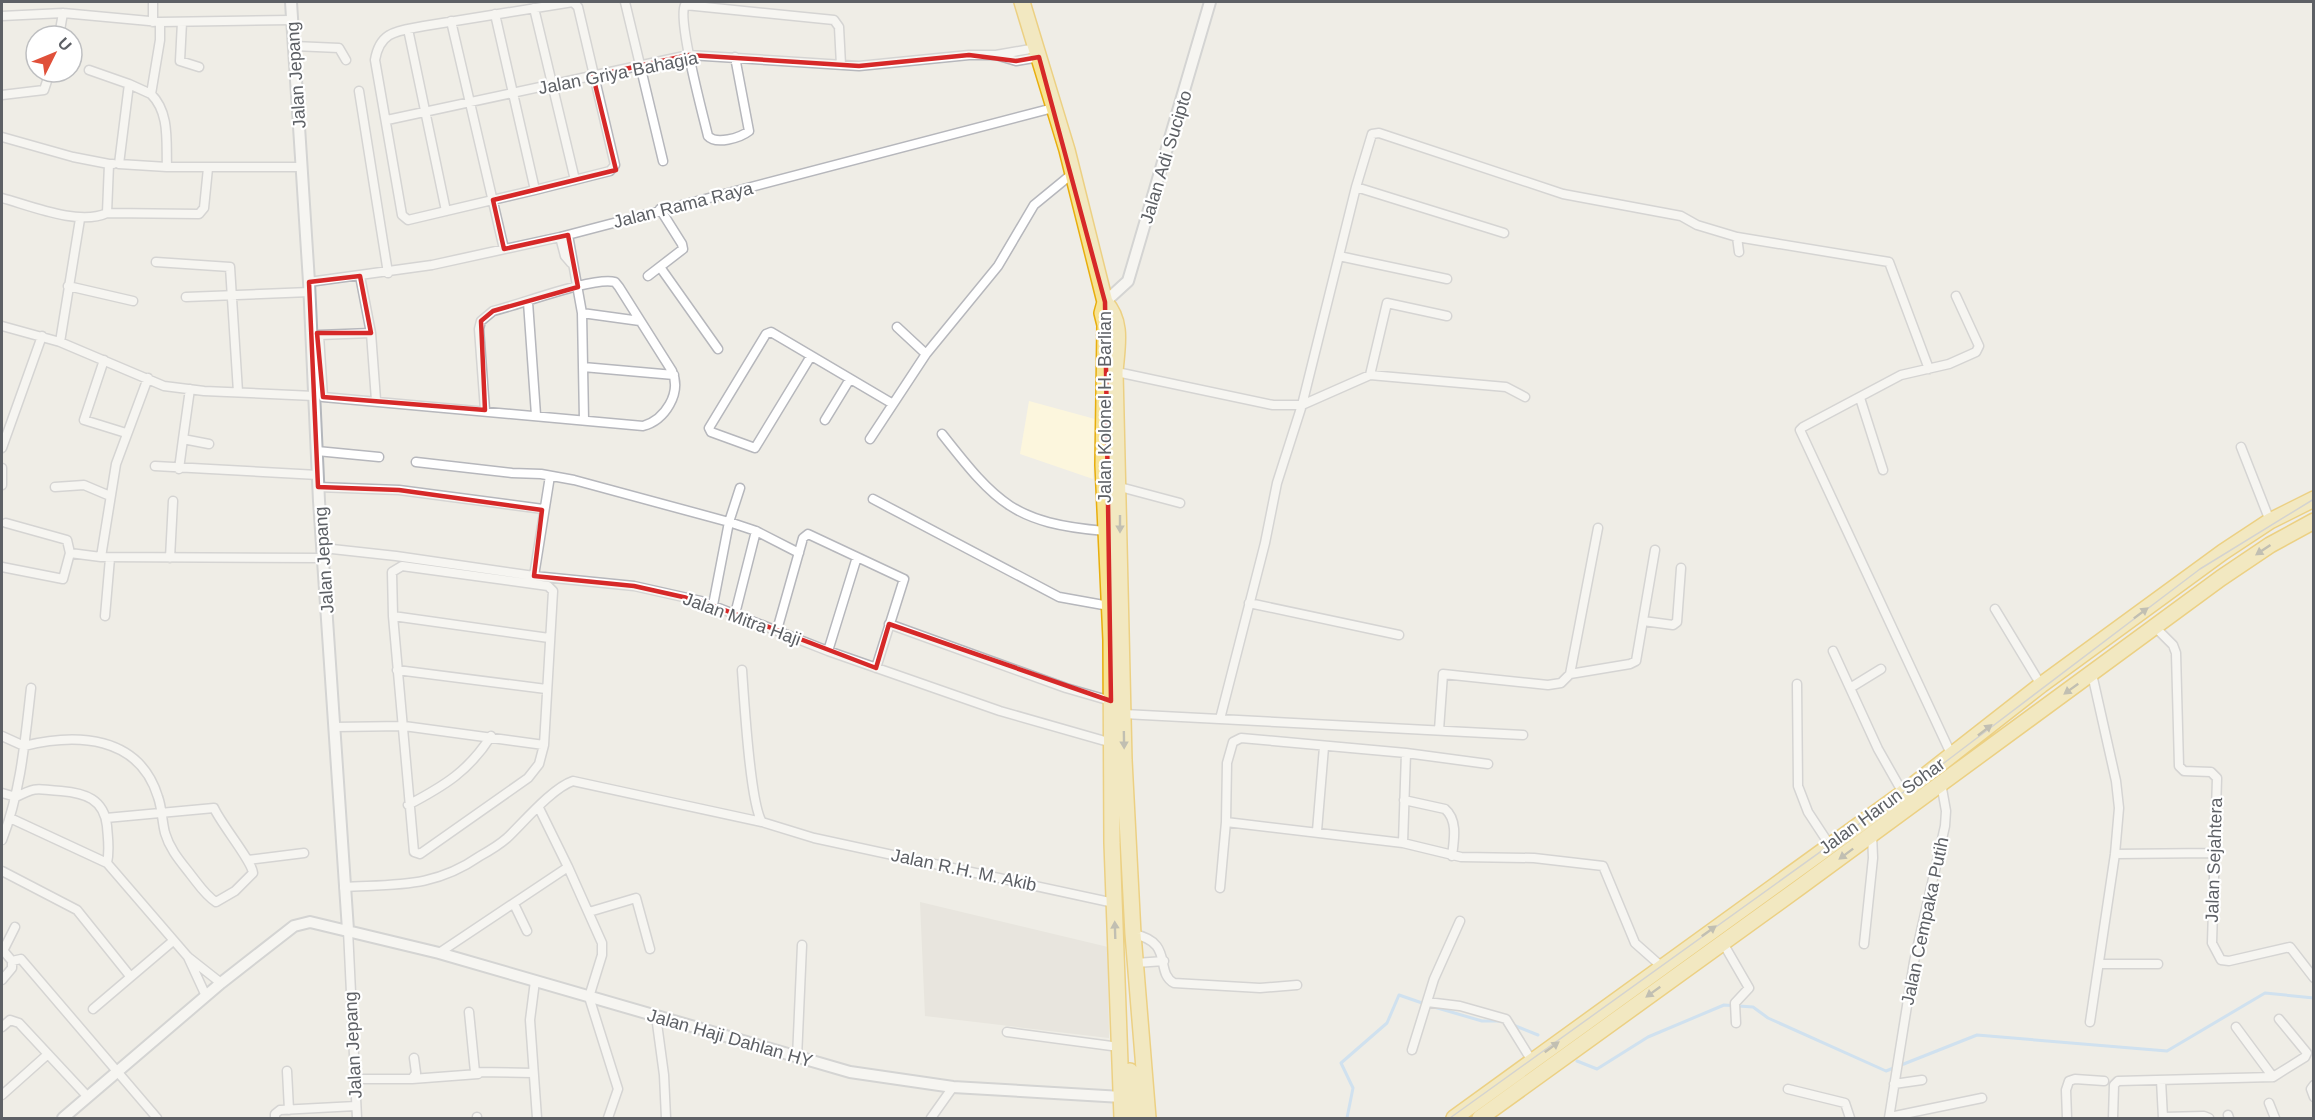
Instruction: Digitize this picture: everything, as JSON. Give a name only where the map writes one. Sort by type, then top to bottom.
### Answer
[{"type":"highway","name":"Jalan Kolonel H. Barlian","points":[[1022,2],[1073,173],[1105,302],[1114,312],[1117,324],[1109,371],[1110,411],[1105,531],[1109,606],[1114,903],[1119,990]]},
{"type":"highway","name":"Jalan Kolonel H. Barlian","points":[[1110,411],[1120,487],[1124,714],[1133,934],[1139,992]]},
{"type":"highway","name":"Jalan Harun Sohar","points":[[1480,1119],[1489,1102],[1532,1061],[1828,844],[1903,793],[2041,685],[2223,552],[2270,521],[2313,499]]},
{"type":"highway","name":"Jalan Harun Sohar","points":[[1454,1119],[1489,1102],[1723,943],[1941,782],[2270,545],[2313,521]]},
{"type":"highway","points":[[1119,990],[1122,1119]]},
{"type":"highway","points":[[1119,990],[1134,1119]]},
{"type":"highway","points":[[1139,992],[1148,1119]]},
{"type":"highway","points":[[1139,992],[1146,1010],[1153,1057],[1157,1119]]},
{"type":"street","points":[[151,94],[156,22],[153,2]]},
{"type":"street","name":"Jalan Jepang","points":[[291,2],[309,287],[318,487],[348,930],[357,1119]]},
{"type":"street","points":[[573,2],[576,4],[615,165],[610,171],[408,220],[402,215],[375,60],[376,53],[389,34],[495,14],[573,2]]},
{"type":"street","points":[[625,2],[663,161]]},
{"type":"street","name":"Jalan Adi Sucipto","points":[[1105,302],[1128,281],[1210,2]]},
{"type":"street","points":[[735,57],[749,128],[744,135],[717,141],[708,136],[689,55],[682,12],[688,4],[834,21],[839,27],[841,64]]},
{"type":"street","points":[[534,8],[575,180]]},
{"type":"street","points":[[61,24],[63,13]]},
{"type":"street","points":[[2,16],[63,13],[156,22],[292,20]]},
{"type":"street","points":[[495,14],[535,190]]},
{"type":"street","points":[[451,21],[504,249]]},
{"type":"street","points":[[182,22],[180,62],[199,67]]},
{"type":"street","points":[[408,29],[446,211]]},
{"type":"street","points":[[294,46],[339,48],[346,60]]},
{"type":"street","name":"Jalan Griya Bahagia","points":[[387,120],[513,95],[553,84],[689,55],[859,66],[969,55],[996,56],[1017,61],[1037,52]]},
{"type":"street","points":[[89,70],[151,94],[162,108],[165,119],[167,167]]},
{"type":"street","points":[[2,95],[44,90],[46,84]]},
{"type":"street","points":[[119,164],[129,84]]},
{"type":"street","points":[[359,91],[388,273]]},
{"type":"street","name":"Jalan Rama Raya","points":[[186,297],[231,296],[309,287],[564,236],[660,209],[782,180],[1053,108]]},
{"type":"street","points":[[1220,719],[1277,483],[1302,405],[1356,187],[1371,136],[1379,133],[1563,194],[1681,216],[1697,225],[1737,237],[1889,262],[1929,369]]},
{"type":"street","points":[[2,137],[73,157],[108,164],[208,168],[301,167]]},
{"type":"street","points":[[107,213],[108,164]]},
{"type":"street","points":[[2,198],[80,219],[98,218],[107,213],[199,214],[204,208],[208,168]]},
{"type":"street","points":[[870,439],[926,354],[991,275],[1039,198],[1073,173]]},
{"type":"street","points":[[1356,187],[1504,233]]},
{"type":"street","points":[[648,276],[683,249],[660,209]]},
{"type":"street","points":[[60,342],[80,219]]},
{"type":"street","points":[[564,236],[573,253],[571,263],[582,313],[584,420]]},
{"type":"street","points":[[1737,237],[1739,252]]},
{"type":"street","points":[[1339,256],[1447,279]]},
{"type":"street","points":[[156,262],[230,267],[238,392]]},
{"type":"street","points":[[660,267],[718,349]]},
{"type":"street","points":[[364,276],[376,400]]},
{"type":"street","points":[[371,333],[323,333],[318,338],[324,397],[643,426],[653,423],[674,397],[674,375],[615,282],[608,281],[493,311],[481,321],[479,329],[485,410]]},
{"type":"street","points":[[68,286],[133,302]]},
{"type":"street","points":[[1952,756],[1801,433],[1803,426],[1909,372],[1949,364],[1979,349],[1956,296]]},
{"type":"street","points":[[1370,375],[1387,303],[1390,301],[1447,315]]},
{"type":"street","points":[[528,302],[536,415]]},
{"type":"street","points":[[582,313],[640,321]]},
{"type":"street","points":[[2,326],[60,342],[164,386],[190,390],[314,396]]},
{"type":"street","points":[[897,327],[926,354]]},
{"type":"street","points":[[811,356],[755,448],[711,432],[709,428],[766,334],[771,332],[893,404]]},
{"type":"street","points":[[2,448],[42,336]]},
{"type":"street","points":[[104,360],[84,420],[126,433]]},
{"type":"street","points":[[583,367],[674,375]]},
{"type":"street","points":[[1109,371],[1273,405],[1302,405],[1370,375],[1506,387],[1525,397]]},
{"type":"street","points":[[105,616],[105,557],[110,496],[126,433],[148,378]]},
{"type":"street","points":[[825,420],[850,379]]},
{"type":"street","points":[[179,469],[190,390]]},
{"type":"street","points":[[1860,398],[1882,470]]},
{"type":"street","points":[[942,434],[986,488],[1011,508],[1058,525],[1105,531]]},
{"type":"street","points":[[183,439],[209,444]]},
{"type":"street","points":[[2241,447],[2270,521]]},
{"type":"street","points":[[317,451],[379,457]]},
{"type":"street","points":[[416,462],[550,476],[729,522],[756,531],[800,554]]},
{"type":"street","points":[[155,466],[318,475]]},
{"type":"street","points":[[2,468],[2,485]]},
{"type":"street","points":[[534,576],[550,476]]},
{"type":"street","points":[[56,487],[84,485],[110,496]]},
{"type":"street","points":[[318,487],[399,490],[543,509]]},
{"type":"street","points":[[1120,487],[1180,503]]},
{"type":"street","points":[[713,605],[729,522],[740,488]]},
{"type":"street","points":[[873,499],[1059,597],[1109,606]]},
{"type":"street","points":[[170,558],[173,501]]},
{"type":"street","points":[[2,567],[63,579],[70,553],[67,540],[6,523]]},
{"type":"street","points":[[1439,730],[1443,674],[1548,685],[1561,683],[1569,674],[1598,528]]},
{"type":"street","points":[[735,614],[756,531]]},
{"type":"street","points":[[777,630],[803,538],[808,534],[904,579],[876,668]]},
{"type":"street","points":[[1569,674],[1635,662],[1655,550]]},
{"type":"street","name":"Jalan Mitra Haji","points":[[70,553],[105,557],[170,558],[323,553],[388,555],[534,576],[634,586],[713,605],[828,651],[1000,711],[1112,742]]},
{"type":"street","points":[[828,651],[857,557]]},
{"type":"street","points":[[396,567],[438,570],[551,588],[544,745],[539,764],[528,778],[420,854],[414,852],[408,805],[404,726],[393,616],[391,580],[396,567]]},
{"type":"street","points":[[1643,621],[1673,625],[1677,622],[1681,568]]},
{"type":"street","points":[[1249,603],[1399,635]]},
{"type":"street","points":[[1995,609],[2041,685]]},
{"type":"street","points":[[393,616],[549,638]]},
{"type":"street","points":[[889,624],[1066,688],[1111,701]]},
{"type":"street","name":"Jalan Sejahtera","points":[[2156,627],[2173,645],[2176,652],[2179,766],[2184,771],[2211,772],[2217,778],[2213,853],[2212,943],[2214,951],[2221,960],[2229,961],[2290,947],[2313,978]]},
{"type":"street","points":[[1833,651],[1878,749],[1903,793]]},
{"type":"street","points":[[1850,688],[1881,669]]},
{"type":"street","points":[[397,670],[546,689]]},
{"type":"street","points":[[742,670],[747,735],[762,822]]},
{"type":"street","points":[[2090,1022],[2115,854],[2118,795],[2092,674]]},
{"type":"street","points":[[1797,684],[1798,786],[1808,812],[1828,844]]},
{"type":"street","points":[[2,840],[16,797],[31,688]]},
{"type":"street","points":[[1124,714],[1523,735]]},
{"type":"street","points":[[335,727],[404,726],[544,745]]},
{"type":"street","points":[[2,736],[24,746],[70,738],[104,742],[119,750],[142,770],[158,797],[161,813],[172,851],[206,894],[216,902],[235,891],[250,878],[253,868],[223,827],[214,808],[161,813],[106,818]]},
{"type":"street","points":[[408,805],[458,776],[477,759],[491,736]]},
{"type":"street","points":[[1220,888],[1226,822],[1227,763],[1233,742],[1241,738],[1406,753],[1488,764]]},
{"type":"street","points":[[1317,831],[1324,747]]},
{"type":"street","points":[[1403,843],[1406,753]]},
{"type":"street","name":"Jalan R.H. M. Akib","points":[[539,808],[573,781],[762,822],[814,838],[1114,903]]},
{"type":"street","name":"Jalan Cempaka Putih","points":[[1895,1081],[1914,962],[1945,826],[1946,811],[1941,782]]},
{"type":"street","points":[[2,793],[16,797],[36,788],[77,791],[98,803],[106,818],[110,851],[107,863]]},
{"type":"street","points":[[1404,800],[1445,809],[1450,813],[1454,822],[1452,856]]},
{"type":"street","points":[[344,887],[416,883],[460,870],[504,841],[539,808],[602,942],[602,955],[589,997],[618,1089],[608,1119]]},
{"type":"street","points":[[10,819],[107,863],[188,957],[221,983]]},
{"type":"street","points":[[1226,822],[1403,843],[1452,856],[1534,858],[1603,866],[1635,943],[1661,966]]},
{"type":"street","points":[[1864,944],[1873,858],[1872,834]]},
{"type":"street","points":[[248,860],[304,853]]},
{"type":"street","points":[[2115,854],[2213,853]]},
{"type":"street","points":[[439,952],[568,867]]},
{"type":"street","points":[[2,871],[77,910],[130,976]]},
{"type":"street","points":[[589,912],[636,898],[650,949]]},
{"type":"street","points":[[514,904],[527,931]]},
{"type":"street","points":[[1412,1050],[1427,1004],[1460,921]]},
{"type":"street","name":"Jalan Haji Dahlan HY","points":[[63,1119],[221,983],[294,926],[310,922],[439,952],[850,1072],[953,1086],[1122,1097]]},
{"type":"street","points":[[2,980],[12,968],[12,961],[2,950],[15,927]]},
{"type":"street","points":[[1133,934],[1149,939],[1161,951],[1168,979],[1174,983],[1260,988],[1297,985]]},
{"type":"street","points":[[93,1009],[173,941]]},
{"type":"street","points":[[1723,943],[1749,988],[1734,1006],[1736,1023]]},
{"type":"street","points":[[797,1058],[802,945]]},
{"type":"street","points":[[188,957],[206,996]]},
{"type":"street","points":[[12,961],[21,959],[157,1119]]},
{"type":"street","points":[[1136,963],[1164,961]]},
{"type":"street","points":[[2100,964],[2158,964]]},
{"type":"street","points":[[535,981],[530,1020],[537,1119]]},
{"type":"street","points":[[1427,1004],[1460,1006],[1506,1019],[1513,1026],[1532,1061]]},
{"type":"street","points":[[469,1012],[474,1070],[478,1074]]},
{"type":"street","points":[[656,1016],[664,1075],[666,1119]]},
{"type":"street","points":[[2113,1119],[2114,1085],[2118,1081],[2273,1077],[2305,1057],[2307,1053],[2279,1019]]},
{"type":"street","points":[[2,1027],[15,1020],[88,1097]]},
{"type":"street","points":[[2236,1027],[2273,1077]]},
{"type":"street","points":[[1007,1032],[1119,1047]]},
{"type":"street","points":[[2,1095],[48,1054]]},
{"type":"street","points":[[412,1079],[416,1073],[414,1058]]},
{"type":"street","points":[[287,1071],[289,1110]]},
{"type":"street","points":[[354,1079],[412,1079],[533,1073]]},
{"type":"street","points":[[2067,1119],[2066,1090],[2069,1081],[2075,1079],[2104,1081]]},
{"type":"street","points":[[1922,1080],[1895,1081],[1889,1118],[1982,1098]]},
{"type":"street","points":[[2161,1080],[2163,1118],[2204,1116],[2209,1119]]},
{"type":"street","points":[[2313,1085],[2311,1089],[2313,1097]]},
{"type":"street","points":[[932,1119],[953,1086]]},
{"type":"street","points":[[1788,1089],[1845,1103],[1850,1119]]},
{"type":"street","points":[[2270,1103],[2275,1119]]},
{"type":"street","points":[[275,1119],[277,1112],[289,1110],[356,1106]]},
{"type":"highlighted area","points":[[689,55],[859,66],[969,55],[1016,61],[1039,57],[1105,302],[1111,701],[889,624],[876,668],[701,601],[634,586],[534,576],[542,510],[399,490],[318,487],[309,282],[360,276],[371,333],[317,333],[323,397],[485,410],[481,321],[493,311],[578,287],[568,235],[504,249],[493,200],[616,170],[593,76]]},
{"type":"shaded area","points":[[1029,401],[1095,419],[1093,479],[1020,454]]},
{"type":"shaded area","points":[[920,902],[1108,947],[1109,1038],[925,1016]]},
{"type":"waterway","points":[[1577,1061],[1597,1069],[1648,1037],[1724,1005],[1753,1007],[1768,1018],[1886,1071],[1977,1035],[2167,1051],[2265,993],[2314,998]]},
{"type":"waterway","points":[[1347,1118],[1353,1088],[1341,1063],[1387,1023],[1399,995],[1425,1004]]},
{"type":"waterway","points":[[1434,1007],[1482,1021],[1501,1021]]},
{"type":"waterway","points":[[1513,1025],[1538,1035]]},
{"type":"tram line","points":[[1450,1118],[1944,763],[2200,569],[2314,499]]}]
